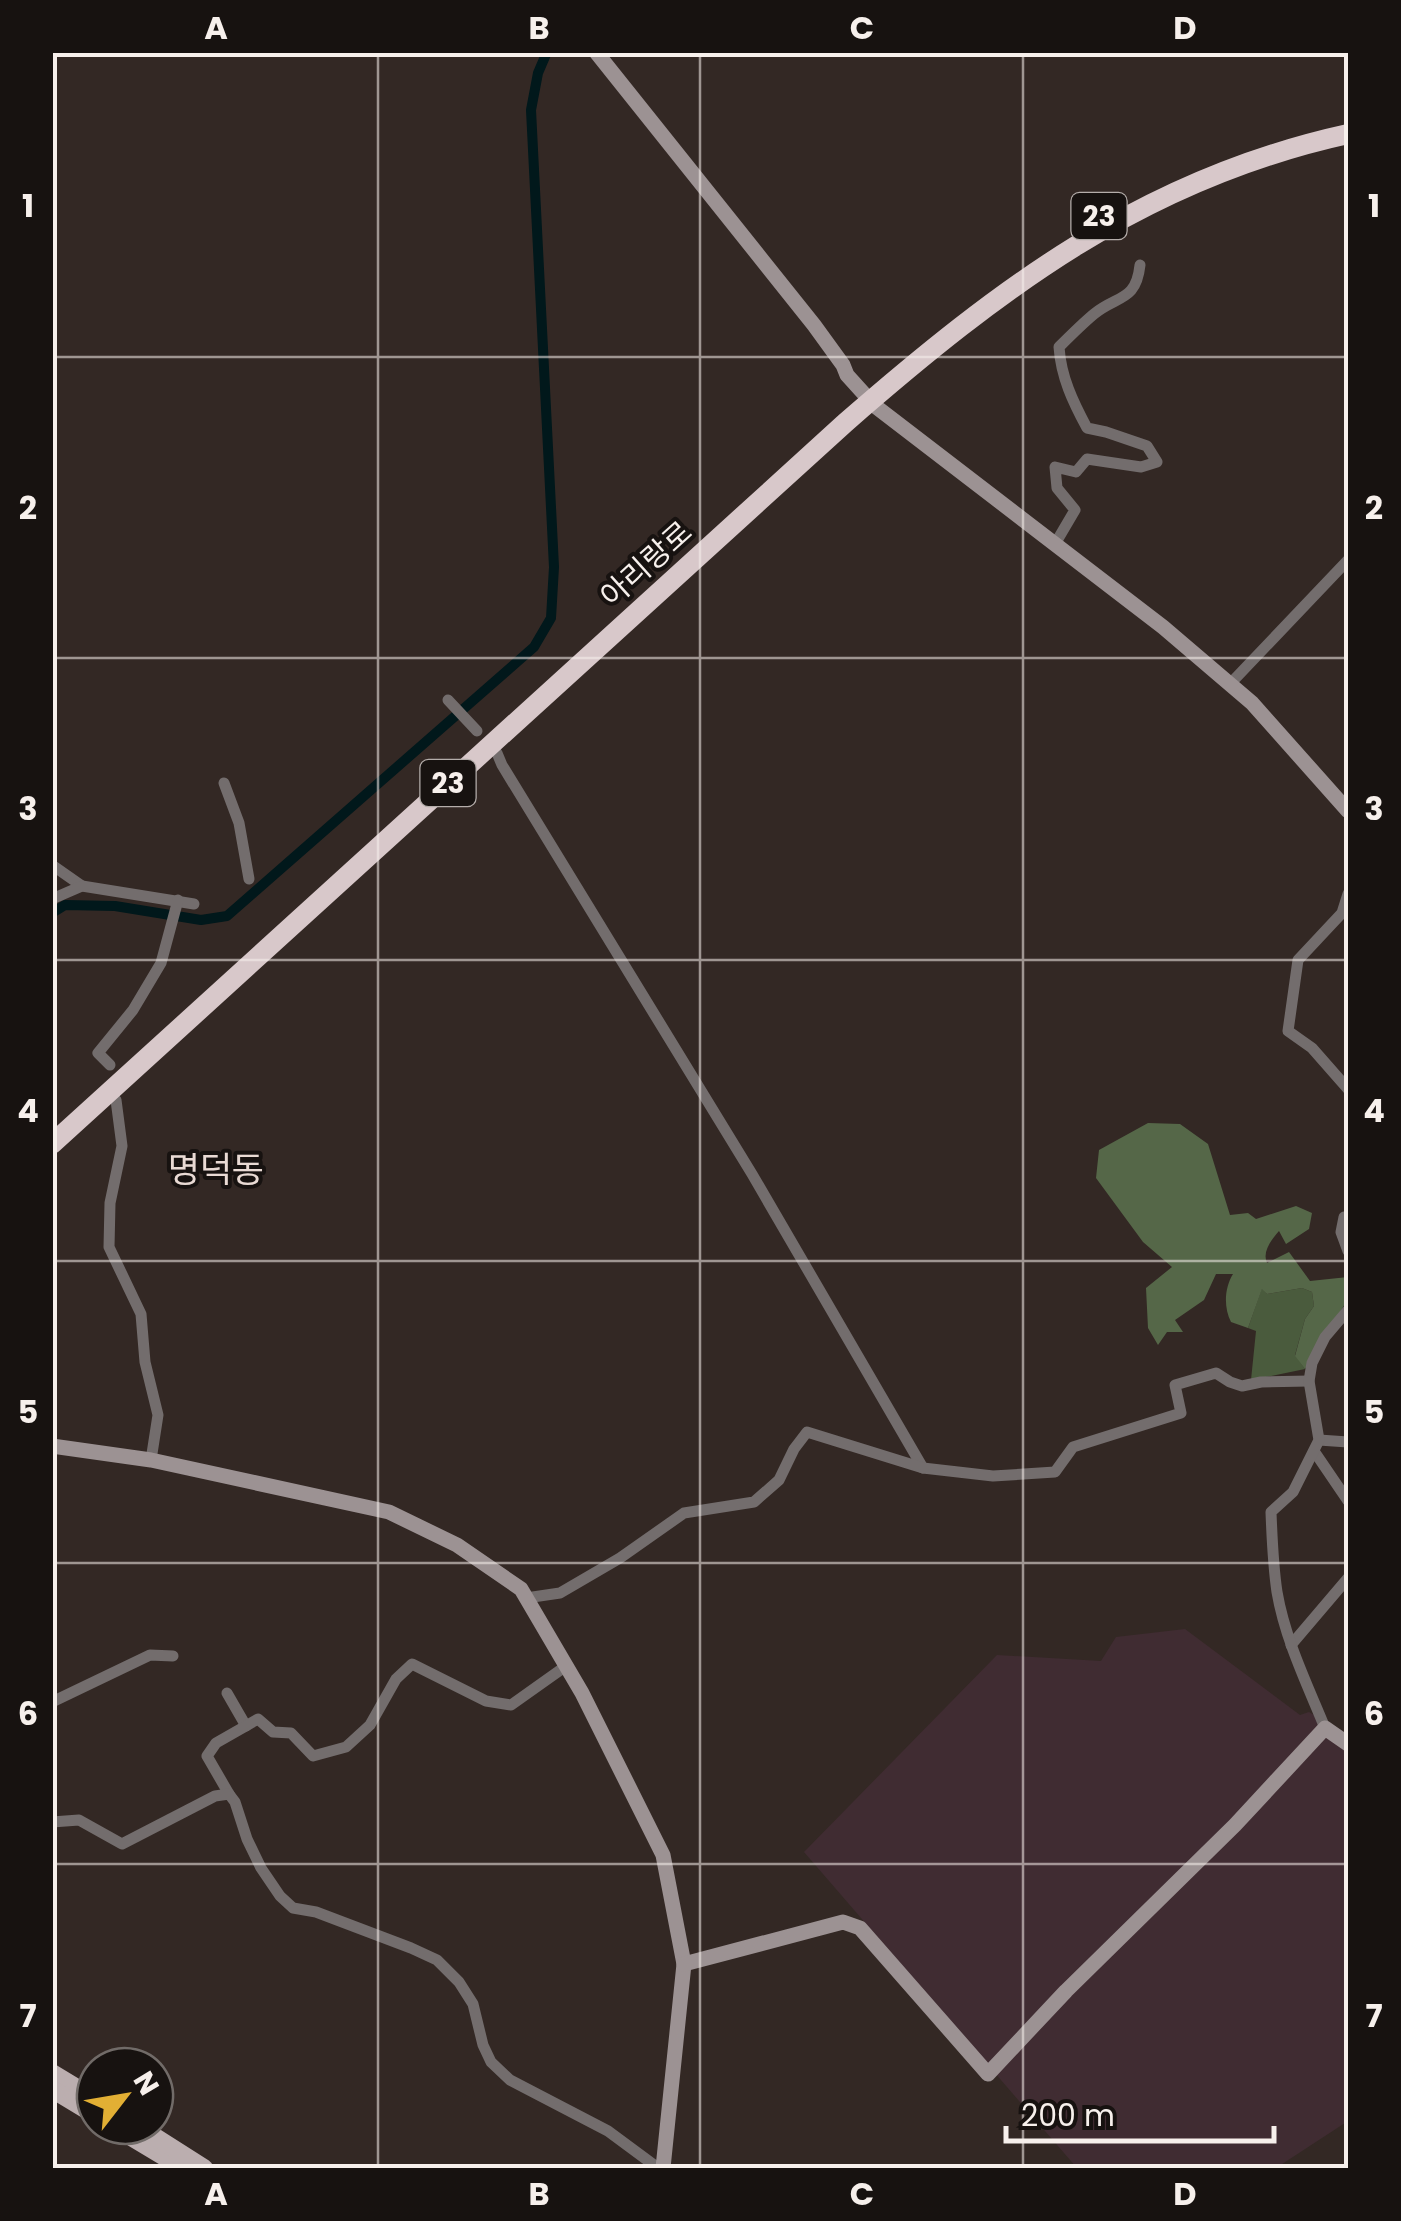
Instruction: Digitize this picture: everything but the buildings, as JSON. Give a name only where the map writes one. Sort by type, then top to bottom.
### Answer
[{"type":"highway","name":"아리랑로","points":[[52,1128],[841,418],[1012,272],[1136,196],[1244,151],[1348,122]]},
{"type":"highway","name":"아리랑로","points":[[887,378],[1018,282],[1124,217],[1250,161],[1348,134]]},
{"type":"highway","name":"아리랑로","points":[[52,1144],[841,418]]},
{"type":"main road","points":[[52,2073],[75,2087]]},
{"type":"main road","points":[[52,2089],[75,2103]]},
{"type":"main road","points":[[147,2146],[183,2168]]},
{"type":"main road","points":[[169,2146],[204,2168]]},
{"type":"street","points":[[596,52],[875,406],[1164,627],[1252,703],[1348,811]]},
{"type":"street","points":[[1054,544],[1075,510],[1057,488],[1055,467],[1076,472],[1087,459],[1141,467],[1157,462],[1147,446],[1087,428],[1060,366],[1059,347],[1097,312],[1122,298],[1138,283],[1140,265]]},
{"type":"street","points":[[1230,684],[1348,560]]},
{"type":"street","points":[[450,702],[477,731]]},
{"type":"street","points":[[497,753],[752,1174],[923,1468]]},
{"type":"street","points":[[224,783],[239,823],[249,880]]},
{"type":"street","points":[[52,865],[82,886],[194,904]]},
{"type":"street","points":[[52,899],[82,886]]},
{"type":"street","points":[[1348,894],[1342,913],[1298,960],[1288,1031],[1312,1048],[1348,1089]]},
{"type":"street","points":[[110,1065],[98,1053],[133,1010],[161,963],[177,903]]},
{"type":"street","points":[[116,1100],[122,1146],[110,1202],[109,1247],[142,1314],[145,1362],[158,1416],[152,1460]]},
{"type":"street","points":[[1344,1217],[1340,1232],[1348,1250]]},
{"type":"street","points":[[1348,1310],[1325,1337],[1312,1363],[1309,1380],[1317,1446],[1348,1501]]},
{"type":"street","points":[[526,1598],[560,1593],[684,1514],[754,1502],[778,1480],[807,1432],[923,1468],[993,1476],[1055,1472],[1074,1446],[1181,1413],[1175,1385],[1216,1373],[1242,1386],[1309,1380]]},
{"type":"street","points":[[1317,1446],[1348,1442]]},
{"type":"street","points":[[52,1446],[152,1460],[389,1512],[457,1545],[520,1589],[566,1666],[663,1855],[684,1964],[660,2168],[608,2131],[510,2080],[491,2062],[473,2004],[459,1982],[437,1960],[316,1912],[293,1908],[260,1868],[235,1802],[207,1756],[216,1744],[258,1719],[273,1732],[291,1733],[313,1756],[346,1747],[370,1725],[396,1679],[412,1664],[486,1701],[511,1705],[566,1666]]},
{"type":"street","points":[[1317,1446],[1292,1492],[1271,1512],[1273,1558],[1291,1645],[1325,1728],[1348,1744]]},
{"type":"street","points":[[1291,1645],[1348,1578]]},
{"type":"street","points":[[52,1702],[150,1655],[174,1656]]},
{"type":"street","points":[[228,1693],[246,1726]]},
{"type":"street","points":[[684,1964],[843,1922],[860,1928],[988,2074],[1066,1991],[1235,1825],[1325,1728]]},
{"type":"street","points":[[52,1822],[79,1820],[122,1844],[215,1796],[229,1794]]},
{"type":"shaded area","points":[[1185,1629],[1300,1715],[1309,1712],[1348,1735],[1348,2121],[1276,2168],[1077,2168],[804,1852],[997,1655],[1101,1661],[1116,1637]]},
{"type":"green space","points":[[1148,1123],[1180,1124],[1208,1144],[1230,1215],[1248,1213],[1256,1219],[1296,1206],[1312,1213],[1309,1229],[1286,1244],[1279,1231],[1266,1255],[1267,1263],[1289,1252],[1310,1281],[1348,1277],[1348,1299],[1305,1369],[1295,1356],[1305,1319],[1314,1306],[1312,1292],[1302,1288],[1267,1294],[1262,1289],[1248,1328],[1231,1322],[1228,1316],[1226,1297],[1233,1274],[1216,1274],[1204,1300],[1175,1320],[1183,1332],[1167,1332],[1158,1345],[1148,1328],[1146,1288],[1172,1267],[1143,1242],[1096,1178],[1099,1150]]},
{"type":"green space","points":[[1262,1288],[1267,1294],[1302,1288],[1312,1292],[1314,1306],[1305,1319],[1295,1355],[1305,1369],[1251,1380],[1256,1331],[1248,1328]]},
{"type":"waterway","points":[[52,913],[65,905],[115,906],[201,920],[227,916],[534,647],[551,618],[554,567],[531,110],[538,73],[547,52]]},
{"type":"district","name":"명덕동","points":[[216,1169]]}]
